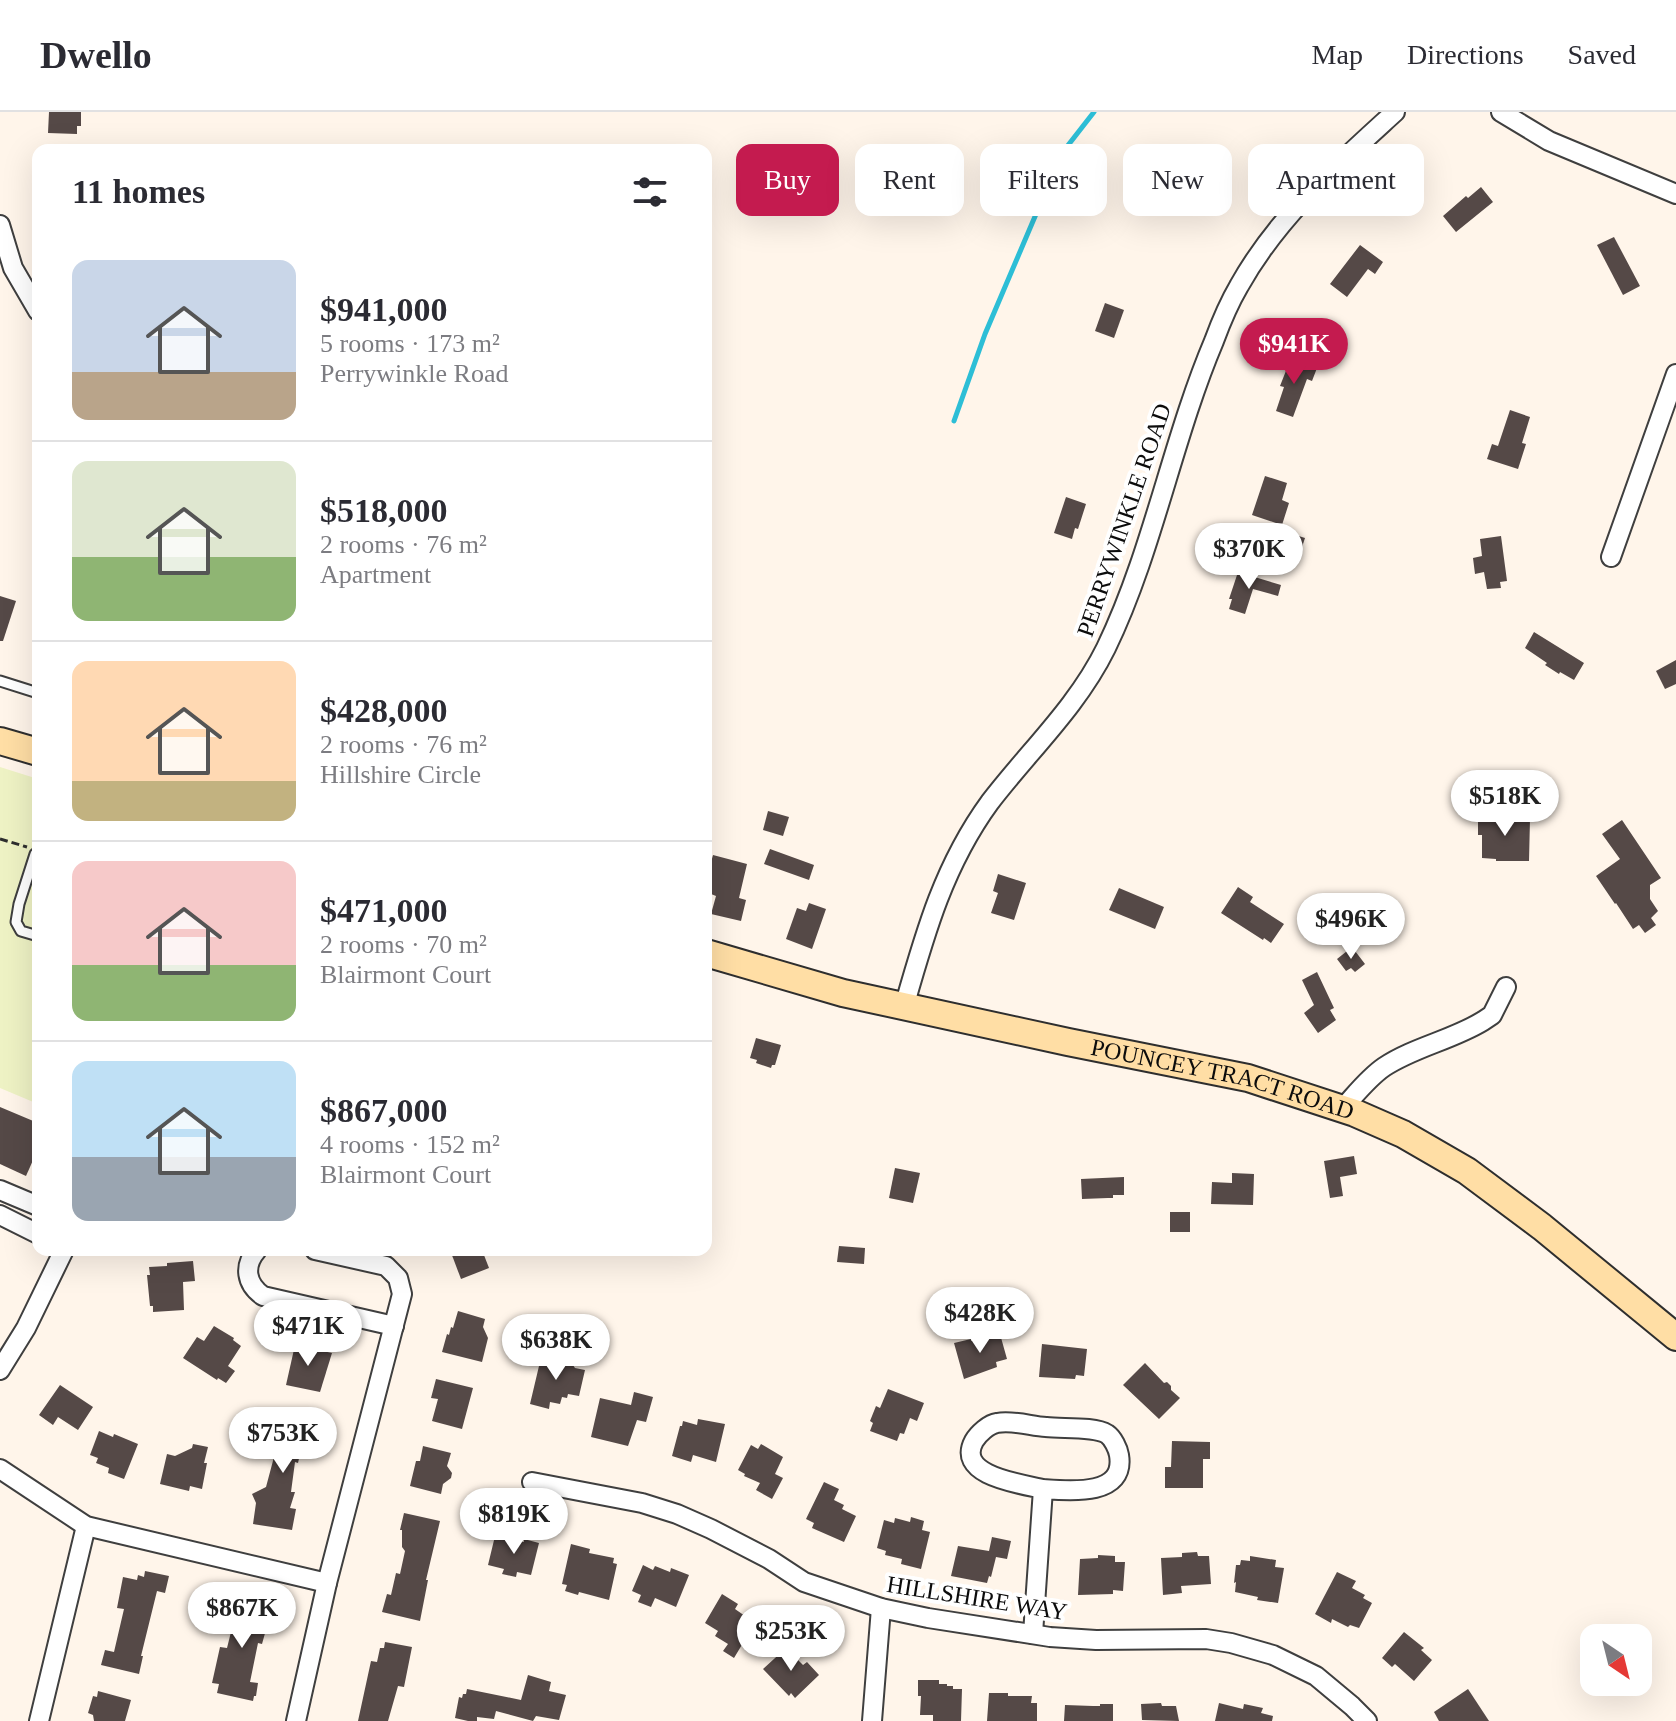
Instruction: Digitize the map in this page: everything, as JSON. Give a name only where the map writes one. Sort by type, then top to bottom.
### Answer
[{"type":"main road","points":[[0,741],[32,750]]},
{"type":"main road","name":"POUNCEY TRACT ROAD","points":[[712,955],[843,993],[1248,1078],[1343,1108],[1403,1134],[1467,1171],[1542,1227],[1676,1337]]},
{"type":"street","name":"PERRYWINKLE ROAD","points":[[904,1007],[926,928],[967,837],[991,802],[1076,697],[1105,649],[1139,561],[1198,377],[1239,285],[1262,249],[1308,193],[1395,112]]},
{"type":"street","points":[[1501,112],[1549,141],[1676,194]]},
{"type":"street","points":[[0,225],[13,268],[32,301]]},
{"type":"street","points":[[1611,557],[1676,374]]},
{"type":"street","points":[[1343,1108],[1383,1067],[1474,1027],[1492,1015],[1506,987]]},
{"type":"street","points":[[0,1190],[32,1203]]},
{"type":"street","points":[[0,1215],[32,1231]]},
{"type":"street","points":[[0,1370],[26,1328],[61,1256]]},
{"type":"street","points":[[253,1256],[249,1262],[248,1277],[263,1296],[394,1326]]},
{"type":"street","points":[[296,1721],[327,1583],[402,1294],[393,1272],[386,1266],[342,1256]]},
{"type":"street","points":[[996,1423],[1021,1423],[1107,1434],[1118,1449],[1120,1464],[1113,1478],[1101,1488],[1043,1489],[980,1471],[972,1461],[971,1447],[976,1437],[996,1423]]},
{"type":"street","points":[[0,1469],[86,1526],[327,1583]]},
{"type":"street","name":"HILLSHIRE WAY","points":[[532,1482],[642,1503],[677,1514],[769,1559],[804,1582],[881,1608],[1033,1634],[1096,1640],[1206,1639],[1273,1655],[1316,1676],[1367,1721]]},
{"type":"street","points":[[1033,1634],[1043,1489]]},
{"type":"street","points":[[39,1721],[86,1526]]},
{"type":"street","points":[[872,1721],[881,1608]]},
{"type":"lane","points":[[0,681],[32,691]]},
{"type":"lane","points":[[32,863],[16,922],[21,931],[32,934]]},
{"type":"path","points":[[0,839],[32,849]]},
{"type":"green space","points":[[0,767],[32,777],[32,1101],[0,1088]]},
{"type":"building","points":[[49,112],[81,112],[81,126],[77,126],[77,134],[48,133]]},
{"type":"building","points":[[1481,187],[1493,202],[1456,232],[1443,216]]},
{"type":"building","points":[[1614,237],[1640,286],[1623,295],[1597,245]]},
{"type":"building","points":[[1360,245],[1383,262],[1375,274],[1368,269],[1347,297],[1330,284]]},
{"type":"building","points":[[1105,303],[1124,310],[1114,338],[1095,331]]},
{"type":"building","points":[[1291,358],[1317,368],[1312,381],[1307,379],[1293,417],[1276,411],[1284,387],[1280,386]]},
{"type":"building","points":[[1510,410],[1530,417],[1518,469],[1487,459],[1492,444],[1498,446]]},
{"type":"building","points":[[1265,476],[1287,483],[1282,500],[1289,503],[1282,525],[1252,515]]},
{"type":"building","points":[[1066,497],[1086,504],[1072,539],[1054,533]]},
{"type":"building","points":[[1280,530],[1305,538],[1301,550],[1276,543]]},
{"type":"building","points":[[1501,536],[1507,581],[1500,582],[1501,588],[1487,589],[1484,572],[1475,574],[1473,558],[1482,556],[1480,539]]},
{"type":"building","points":[[1238,572],[1281,585],[1278,596],[1253,589],[1245,614],[1229,609]]},
{"type":"building","points":[[0,596],[16,601],[3,641],[0,641]]},
{"type":"building","points":[[1534,632],[1584,663],[1574,680],[1545,665],[1547,663],[1525,648]]},
{"type":"building","points":[[1676,660],[1676,684],[1665,689],[1656,671]]},
{"type":"building","points":[[768,811],[789,817],[783,836],[763,830]]},
{"type":"building","points":[[1512,814],[1524,814],[1530,819],[1529,861],[1482,858],[1478,816],[1510,817]]},
{"type":"building","points":[[1622,820],[1661,878],[1650,885],[1650,899],[1658,911],[1651,918],[1656,925],[1645,933],[1639,925],[1633,929],[1596,876],[1620,859],[1602,834]]},
{"type":"building","points":[[770,849],[814,865],[809,880],[764,864]]},
{"type":"building","points":[[713,855],[747,864],[739,898],[746,900],[741,921],[712,914],[716,896],[712,894]]},
{"type":"building","points":[[998,874],[1026,883],[1014,920],[991,913],[998,893],[993,891]]},
{"type":"building","points":[[1238,887],[1253,897],[1250,902],[1284,924],[1271,943],[1221,913]]},
{"type":"building","points":[[1119,888],[1164,907],[1155,929],[1109,910]]},
{"type":"building","points":[[809,903],[826,909],[812,949],[786,939],[797,908],[806,911]]},
{"type":"building","points":[[1352,947],[1365,964],[1355,972],[1351,968],[1346,971],[1337,959]]},
{"type":"building","points":[[1317,972],[1334,1008],[1330,1010],[1336,1020],[1318,1033],[1304,1013],[1314,1005],[1302,980]]},
{"type":"building","points":[[756,1038],[781,1045],[775,1065],[771,1068],[750,1058]]},
{"type":"building","points":[[0,1107],[32,1120],[32,1162],[26,1176],[0,1164]]},
{"type":"building","points":[[1354,1156],[1357,1174],[1340,1177],[1343,1196],[1330,1198],[1324,1161]]},
{"type":"building","points":[[895,1168],[920,1173],[913,1203],[889,1198]]},
{"type":"building","points":[[1232,1173],[1254,1174],[1253,1205],[1211,1204],[1212,1182],[1232,1183]]},
{"type":"building","points":[[1124,1177],[1124,1195],[1082,1199],[1081,1179]]},
{"type":"building","points":[[1170,1212],[1190,1212],[1190,1232],[1170,1232]]},
{"type":"building","points":[[839,1246],[865,1248],[864,1264],[837,1262]]},
{"type":"building","points":[[452,1256],[484,1256],[489,1268],[461,1279]]},
{"type":"building","points":[[193,1261],[195,1281],[183,1282],[184,1310],[153,1312],[147,1275],[150,1275],[149,1267]]},
{"type":"building","points":[[458,1311],[485,1319],[483,1327],[488,1338],[482,1362],[442,1352]]},
{"type":"building","points":[[214,1326],[241,1346],[228,1366],[235,1371],[226,1383],[183,1358],[197,1337],[204,1341]]},
{"type":"building","points":[[1000,1334],[1007,1359],[996,1362],[997,1367],[964,1379],[954,1343]]},
{"type":"building","points":[[1042,1344],[1087,1349],[1084,1376],[1076,1375],[1075,1379],[1039,1377]]},
{"type":"building","points":[[295,1345],[332,1353],[320,1392],[286,1385]]},
{"type":"building","points":[[558,1355],[568,1358],[575,1368],[585,1370],[579,1396],[568,1394],[567,1398],[562,1397],[560,1404],[550,1402],[549,1409],[530,1404],[539,1366]]},
{"type":"building","points":[[1145,1363],[1180,1398],[1159,1419],[1123,1385]]},
{"type":"building","points":[[436,1379],[473,1388],[462,1429],[432,1421],[438,1399],[431,1398]]},
{"type":"building","points":[[60,1385],[93,1407],[78,1430],[58,1417],[53,1425],[39,1415]]},
{"type":"building","points":[[888,1389],[924,1403],[917,1421],[910,1418],[904,1434],[900,1433],[897,1441],[870,1431],[876,1406],[880,1408]]},
{"type":"building","points":[[634,1392],[653,1397],[646,1422],[637,1420],[628,1446],[591,1437],[600,1398],[631,1405]]},
{"type":"building","points":[[280,1416],[317,1423],[313,1442],[303,1440],[298,1463],[295,1462],[291,1492],[295,1492],[290,1508],[296,1509],[292,1530],[253,1524],[256,1503],[252,1494],[266,1487]]},
{"type":"building","points":[[698,1419],[725,1424],[716,1462],[693,1455],[691,1462],[672,1456],[683,1421],[697,1425]]},
{"type":"building","points":[[99,1431],[138,1444],[124,1479],[108,1473],[109,1468],[96,1463],[98,1458],[90,1455]]},
{"type":"building","points":[[1172,1441],[1210,1442],[1210,1459],[1203,1459],[1203,1488],[1165,1488],[1165,1467],[1171,1467]]},
{"type":"building","points":[[193,1444],[208,1447],[202,1489],[190,1486],[189,1491],[160,1484],[167,1454],[175,1456],[192,1448]]},
{"type":"building","points":[[761,1444],[783,1457],[775,1474],[783,1478],[772,1499],[756,1490],[760,1483],[738,1470],[751,1445],[758,1449]]},
{"type":"building","points":[[423,1446],[451,1453],[447,1466],[452,1473],[451,1478],[443,1484],[441,1494],[410,1486]]},
{"type":"building","points":[[824,1482],[839,1489],[834,1500],[844,1505],[842,1509],[856,1516],[844,1542],[812,1528],[814,1523],[806,1519]]},
{"type":"building","points":[[404,1513],[440,1521],[420,1621],[382,1612],[387,1594],[391,1595],[396,1573],[400,1574],[405,1551],[400,1530]]},
{"type":"building","points":[[911,1517],[924,1521],[922,1530],[930,1532],[921,1569],[901,1564],[902,1559],[885,1555],[886,1551],[877,1548],[884,1520],[894,1523],[895,1518],[910,1522]]},
{"type":"building","points":[[495,1536],[539,1543],[531,1575],[517,1572],[516,1577],[502,1574],[504,1569],[488,1565]]},
{"type":"building","points":[[992,1537],[1011,1541],[1007,1559],[996,1557],[987,1583],[951,1576],[958,1546],[989,1551]]},
{"type":"building","points":[[571,1544],[590,1549],[589,1553],[614,1558],[613,1563],[617,1564],[609,1600],[565,1591],[567,1585],[562,1584]]},
{"type":"building","points":[[1197,1552],[1198,1556],[1209,1556],[1211,1584],[1181,1586],[1182,1593],[1163,1595],[1161,1558],[1182,1557],[1182,1553]]},
{"type":"building","points":[[1098,1555],[1115,1556],[1115,1562],[1125,1562],[1123,1591],[1078,1595],[1080,1559],[1098,1558]]},
{"type":"building","points":[[1250,1556],[1276,1560],[1275,1567],[1284,1568],[1278,1603],[1235,1592],[1236,1565],[1240,1565],[1241,1560],[1250,1561]]},
{"type":"building","points":[[643,1565],[670,1572],[671,1568],[689,1575],[676,1607],[655,1598],[651,1607],[638,1602],[641,1595],[632,1591]]},
{"type":"building","points":[[145,1571],[169,1576],[165,1593],[157,1591],[139,1674],[101,1665],[105,1650],[114,1652],[124,1609],[117,1608],[123,1577],[137,1580],[138,1575],[144,1577]]},
{"type":"building","points":[[1337,1572],[1356,1581],[1352,1588],[1372,1603],[1359,1628],[1348,1627],[1332,1619],[1331,1623],[1315,1614]]},
{"type":"building","points":[[722,1594],[738,1604],[735,1609],[755,1623],[734,1658],[723,1651],[728,1644],[715,1636],[718,1631],[705,1623]]},
{"type":"building","points":[[240,1596],[268,1604],[264,1617],[269,1619],[262,1644],[258,1643],[250,1682],[258,1683],[253,1701],[217,1693],[219,1684],[212,1683],[220,1647],[227,1648],[233,1624],[229,1619],[230,1613],[237,1609]]},
{"type":"building","points":[[1404,1632],[1424,1648],[1421,1650],[1432,1660],[1414,1681],[1395,1664],[1392,1667],[1382,1658]]},
{"type":"building","points":[[385,1642],[412,1647],[404,1687],[398,1686],[388,1721],[358,1721],[371,1661],[377,1662],[380,1648],[384,1648]]},
{"type":"building","points":[[786,1648],[803,1665],[807,1662],[819,1675],[795,1698],[791,1693],[789,1696],[763,1669]]},
{"type":"building","points":[[528,1675],[551,1682],[549,1691],[566,1695],[559,1720],[536,1716],[533,1721],[496,1711],[494,1719],[477,1717],[477,1721],[468,1721],[455,1718],[459,1697],[466,1694],[467,1689],[521,1700]]},
{"type":"building","points":[[918,1680],[939,1680],[939,1684],[962,1689],[961,1721],[933,1721],[933,1715],[920,1715]]},
{"type":"building","points":[[1468,1689],[1489,1721],[1439,1721],[1434,1712]]},
{"type":"building","points":[[98,1691],[131,1700],[125,1721],[94,1721],[93,1715],[88,1713],[93,1696],[97,1697]]},
{"type":"building","points":[[989,1693],[1032,1696],[1031,1703],[1037,1703],[1037,1721],[987,1721]]},
{"type":"building","points":[[1161,1703],[1162,1706],[1176,1706],[1179,1721],[1142,1720],[1141,1704]]},
{"type":"building","points":[[1219,1703],[1243,1709],[1244,1704],[1263,1708],[1261,1713],[1273,1716],[1272,1721],[1215,1721]]},
{"type":"building","points":[[1113,1704],[1113,1721],[1064,1721],[1065,1705]]},
{"type":"waterway","points":[[954,421],[985,334],[1062,153],[1094,112]]}]
